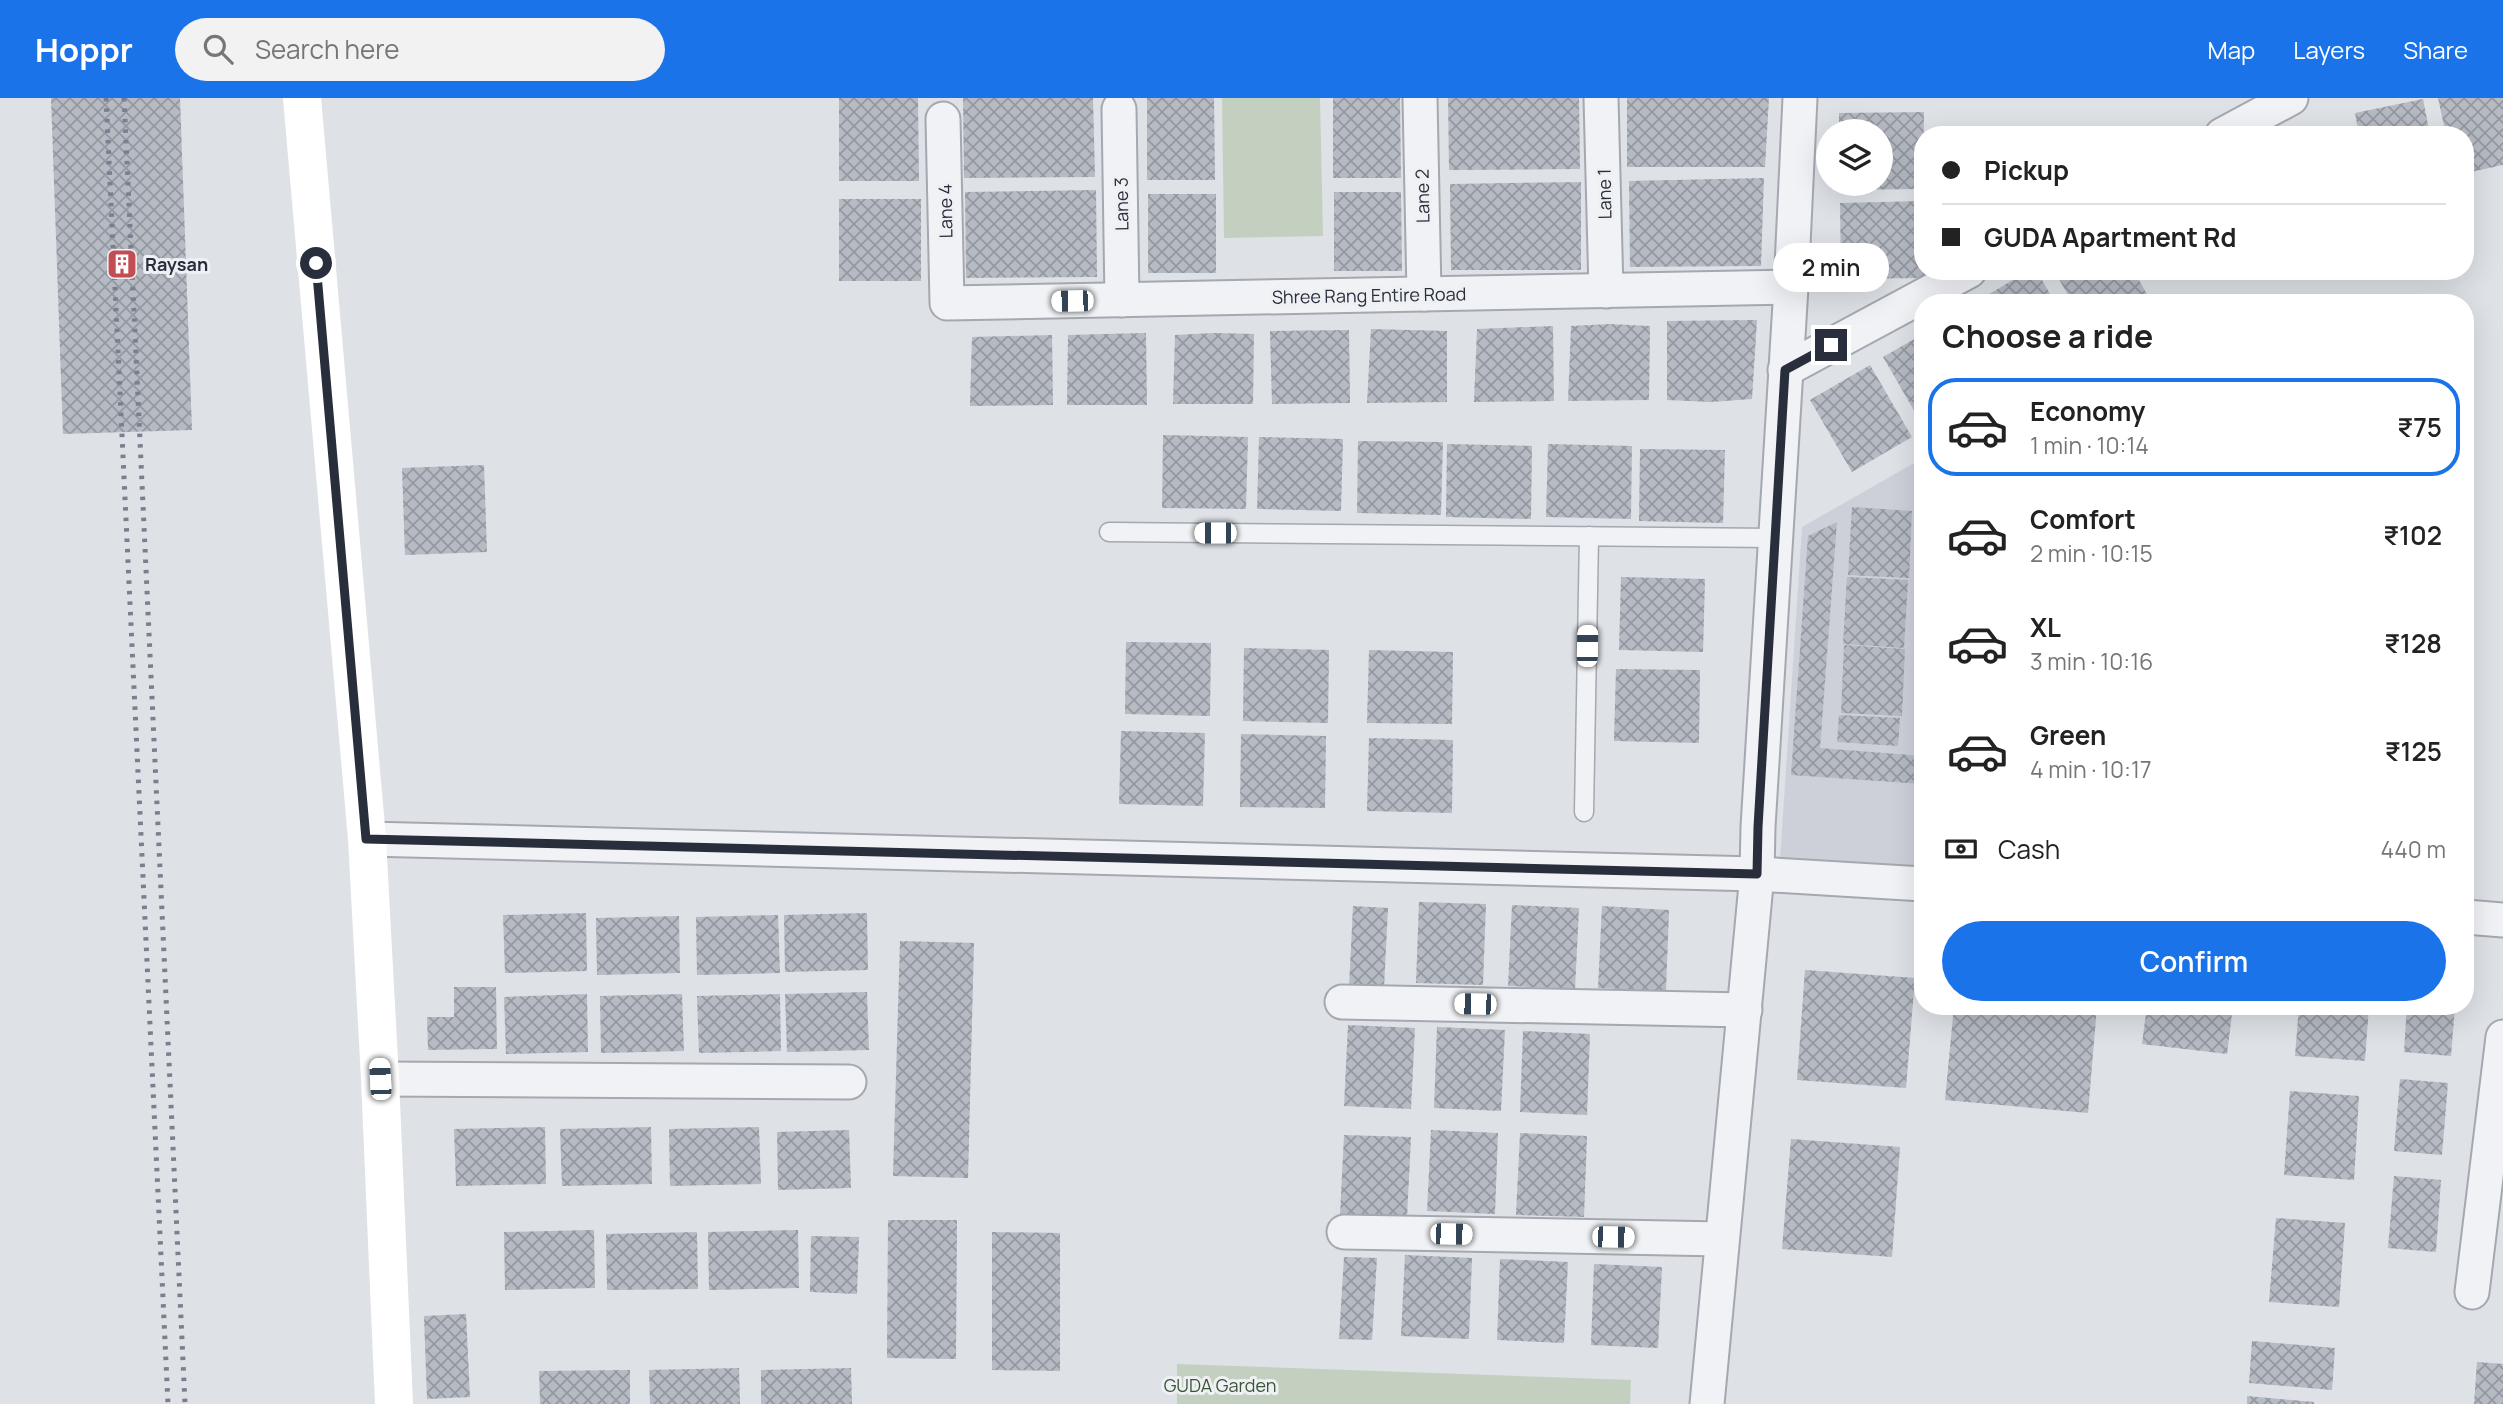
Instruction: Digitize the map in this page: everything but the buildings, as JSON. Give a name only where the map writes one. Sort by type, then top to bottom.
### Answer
[{"type":"street","points":[[302,98],[366,839],[380,1079],[394,1404]]},
{"type":"street","name":"Lane 2","points":[[1420,98],[1424,294]]},
{"type":"street","name":"Lane 1","points":[[1601,98],[1606,290]]},
{"type":"street","points":[[1707,1404],[1757,874],[1800,98]]},
{"type":"street","points":[[2239,126],[2291,98]]},
{"type":"street","name":"Lane 3","points":[[1119,109],[1122,300]]},
{"type":"street","name":"Lane 4","points":[[943,119],[947,303]]},
{"type":"street","points":[[1926,294],[1952,280]]},
{"type":"street","name":"Shree Rang Entire Road","points":[[947,303],[1791,287]]},
{"type":"street","points":[[1785,370],[1914,301]]},
{"type":"street","points":[[366,839],[1757,874],[1914,883]]},
{"type":"street","points":[[2474,917],[2503,919]]},
{"type":"street","points":[[1342,1002],[1745,1010]]},
{"type":"street","points":[[2472,1292],[2503,1037]]},
{"type":"street","points":[[380,1079],[849,1082]]},
{"type":"street","points":[[1343,1232],[1722,1239]]},
{"type":"lane","points":[[1109,532],[1775,538]]},
{"type":"lane","points":[[1584,812],[1589,536]]},
{"type":"shaded area","points":[[1914,463],[1914,868],[1780,860],[1802,527]]},
{"type":"green space","points":[[1222,98],[1320,98],[1323,236],[1224,238]]},
{"type":"green space","name":"GUDA Garden","points":[[1177,1364],[1631,1380],[1630,1404],[1177,1404]]},
{"type":"railway","points":[[106,98],[168,1404]]},
{"type":"railway","points":[[124,98],[185,1404]]},
{"type":"place","name":"Raysan","points":[[122,264]]},
{"type":"route","points":[[316,263],[366,839],[1757,874],[1785,370],[1831,345]]}]
